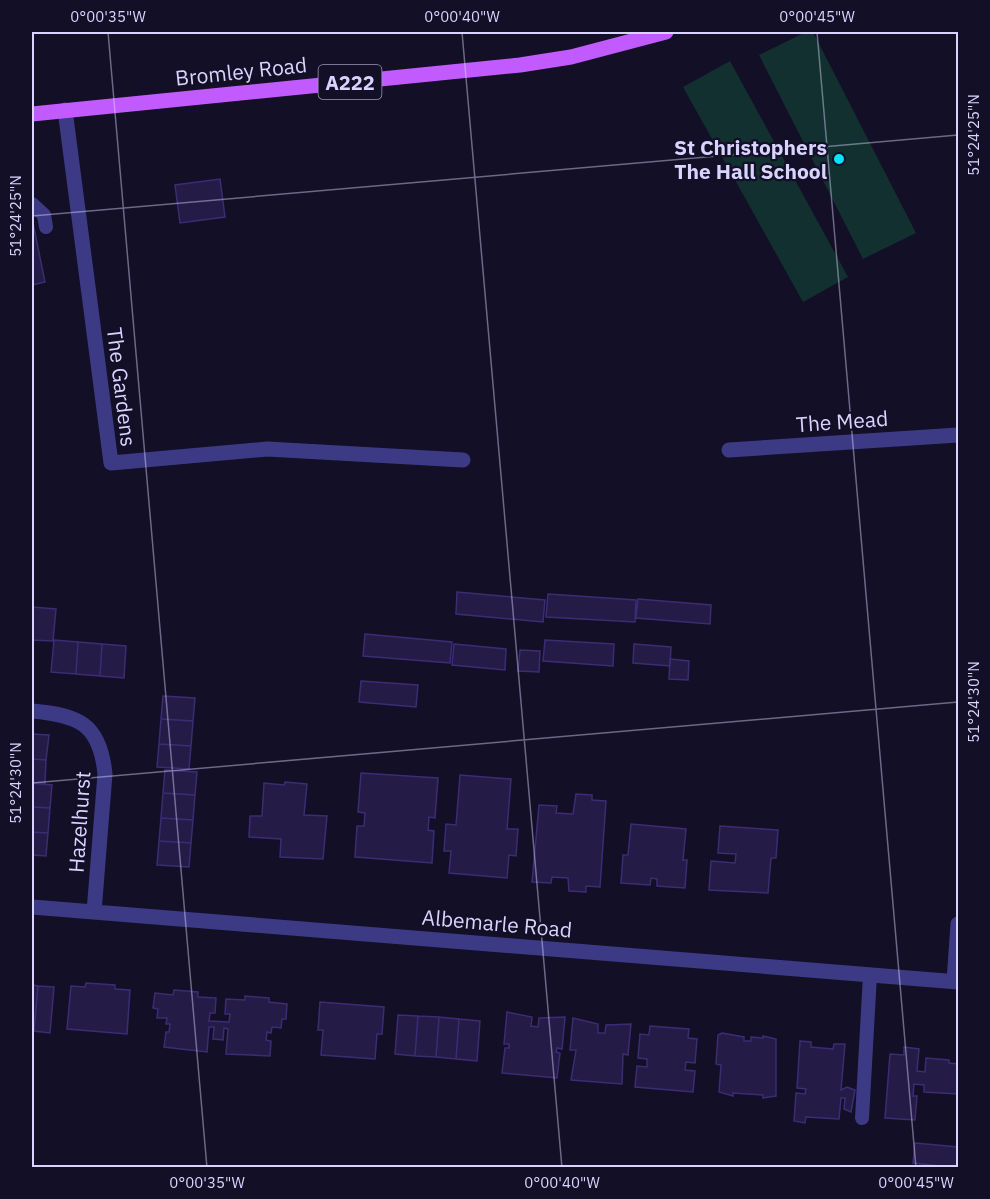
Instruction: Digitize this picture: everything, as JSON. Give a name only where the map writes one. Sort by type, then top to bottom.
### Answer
[{"type":"main road","name":"Bromley Road","points":[[32,114],[520,65],[572,57],[666,32]]},
{"type":"street","name":"The Gardens","points":[[65,110],[111,463],[267,449],[463,460]]},
{"type":"street","name":"The Mead","points":[[729,450],[958,435]]},
{"type":"street","name":"Hazelhurst","points":[[32,711],[64,714],[81,722],[95,735],[103,753],[105,774],[94,912]]},
{"type":"street","name":"Albemarle Road","points":[[32,907],[956,982]]},
{"type":"street","points":[[956,982],[958,924]]},
{"type":"lane","points":[[32,204],[44,216],[46,227]]},
{"type":"lane","points":[[862,1118],[870,975]]},
{"type":"green space","points":[[806,32],[813,32],[916,233],[863,259],[759,55]]},
{"type":"green space","points":[[730,61],[848,277],[803,302],[683,87]]},
{"type":"building","points":[[220,179],[225,217],[180,223],[175,185]]},
{"type":"building","points":[[32,218],[45,282],[32,285]]},
{"type":"building","points":[[457,592],[545,600],[543,622],[456,614]]},
{"type":"building","points":[[548,594],[636,600],[635,622],[546,617]]},
{"type":"building","points":[[638,599],[711,605],[710,624],[636,618]]},
{"type":"building","points":[[32,607],[56,609],[53,641],[32,640]]},
{"type":"building","points":[[365,634],[452,642],[450,663],[363,656]]},
{"type":"building","points":[[54,640],[78,642],[76,674],[51,672]]},
{"type":"building","points":[[545,640],[614,644],[613,666],[543,661]]},
{"type":"building","points":[[78,642],[102,644],[100,676],[76,674]]},
{"type":"building","points":[[102,644],[126,646],[124,678],[100,676]]},
{"type":"building","points":[[454,644],[506,649],[505,670],[452,665]]},
{"type":"building","points":[[634,644],[671,647],[670,666],[633,663]]},
{"type":"building","points":[[520,650],[540,651],[539,672],[518,671]]},
{"type":"building","points":[[670,659],[689,661],[688,680],[669,679]]},
{"type":"building","points":[[361,681],[418,685],[416,707],[359,702]]},
{"type":"building","points":[[163,696],[195,698],[193,721],[161,719]]},
{"type":"building","points":[[161,719],[193,721],[191,746],[159,744]]},
{"type":"building","points":[[32,734],[49,735],[46,760],[32,759]]},
{"type":"building","points":[[159,744],[191,746],[189,769],[157,767]]},
{"type":"building","points":[[32,759],[46,760],[45,783],[32,783]]},
{"type":"building","points":[[165,770],[197,772],[195,795],[163,793]]},
{"type":"building","points":[[361,773],[438,778],[435,818],[429,817],[428,830],[434,831],[432,863],[355,857],[357,826],[364,826],[365,813],[358,812]]},
{"type":"building","points":[[460,775],[511,779],[507,829],[518,829],[516,856],[509,855],[507,878],[449,873],[451,851],[444,851],[446,824],[456,825]]},
{"type":"building","points":[[285,782],[307,784],[304,815],[327,816],[323,859],[280,857],[281,839],[249,837],[250,816],[262,816],[264,783],[284,785]]},
{"type":"building","points":[[32,783],[52,785],[50,808],[32,807]]},
{"type":"building","points":[[163,793],[195,795],[193,820],[161,818]]},
{"type":"building","points":[[576,794],[592,795],[592,800],[606,801],[600,887],[586,886],[586,892],[569,891],[568,878],[552,877],[551,883],[532,882],[539,805],[557,806],[556,813],[573,814]]},
{"type":"building","points":[[32,807],[50,808],[48,833],[32,832]]},
{"type":"building","points":[[161,818],[193,820],[191,843],[159,841]]},
{"type":"building","points":[[631,824],[686,829],[683,860],[687,860],[685,888],[657,886],[657,879],[651,878],[650,885],[621,883],[623,855],[628,855]]},
{"type":"building","points":[[720,826],[778,830],[776,858],[771,858],[768,893],[709,890],[711,861],[735,863],[736,854],[718,853]]},
{"type":"building","points":[[32,832],[48,833],[46,856],[32,855]]},
{"type":"building","points":[[159,841],[191,843],[189,867],[157,865]]},
{"type":"building","points":[[86,983],[115,985],[115,989],[130,990],[127,1034],[67,1029],[71,986],[85,987]]},
{"type":"building","points":[[32,985],[38,986],[34,1031],[32,1031]]},
{"type":"building","points":[[38,986],[54,987],[50,1033],[34,1031]]},
{"type":"building","points":[[174,990],[198,992],[198,997],[216,998],[215,1013],[210,1013],[209,1021],[229,1022],[230,1014],[225,1014],[226,999],[245,1000],[245,996],[269,998],[269,1002],[287,1004],[286,1019],[282,1019],[281,1028],[272,1027],[271,1033],[267,1032],[266,1040],[271,1041],[270,1056],[226,1054],[228,1029],[224,1028],[223,1040],[213,1039],[214,1027],[209,1027],[207,1052],[164,1047],[166,1032],[169,1032],[170,1024],[166,1024],[167,1018],[157,1018],[158,1009],[153,1008],[155,993],[173,995]]},
{"type":"building","points":[[320,1002],[384,1007],[382,1034],[377,1034],[375,1059],[321,1055],[323,1030],[318,1030]]},
{"type":"building","points":[[507,1012],[532,1017],[531,1026],[538,1027],[539,1018],[565,1017],[562,1049],[557,1048],[556,1052],[560,1053],[557,1078],[502,1073],[505,1048],[509,1048],[509,1044],[504,1044]]},
{"type":"building","points":[[398,1015],[418,1016],[415,1056],[395,1054]]},
{"type":"building","points":[[418,1016],[439,1017],[436,1057],[415,1056]]},
{"type":"building","points":[[439,1017],[459,1019],[456,1059],[436,1057]]},
{"type":"building","points":[[573,1018],[598,1024],[598,1033],[605,1033],[606,1025],[631,1024],[628,1055],[623,1054],[622,1084],[571,1080],[576,1050],[570,1050]]},
{"type":"building","points":[[459,1019],[480,1021],[477,1061],[456,1059]]},
{"type":"building","points":[[650,1026],[689,1029],[688,1038],[697,1039],[695,1063],[686,1062],[685,1070],[695,1071],[693,1092],[635,1087],[637,1066],[647,1067],[647,1059],[638,1058],[640,1034],[649,1035]]},
{"type":"building","points":[[722,1033],[744,1037],[744,1041],[751,1041],[751,1037],[763,1038],[763,1036],[776,1039],[776,1096],[763,1098],[763,1095],[733,1093],[733,1096],[719,1092],[721,1065],[716,1064],[718,1035]]},
{"type":"building","points":[[800,1041],[811,1042],[811,1047],[833,1049],[834,1044],[845,1044],[841,1090],[847,1087],[855,1090],[851,1112],[844,1109],[845,1098],[841,1098],[839,1119],[806,1117],[805,1123],[794,1121],[796,1093],[805,1094],[806,1089],[797,1088]]},
{"type":"building","points":[[904,1047],[919,1049],[917,1071],[925,1072],[926,1058],[949,1060],[949,1063],[958,1064],[958,1094],[924,1092],[924,1085],[914,1084],[913,1096],[917,1096],[915,1120],[885,1118],[890,1054],[904,1055]]},
{"type":"building","points":[[915,1143],[958,1147],[958,1168],[913,1163]]},
{"type":"place","name":"St Christophers The Hall School","points":[[839,159]]}]
